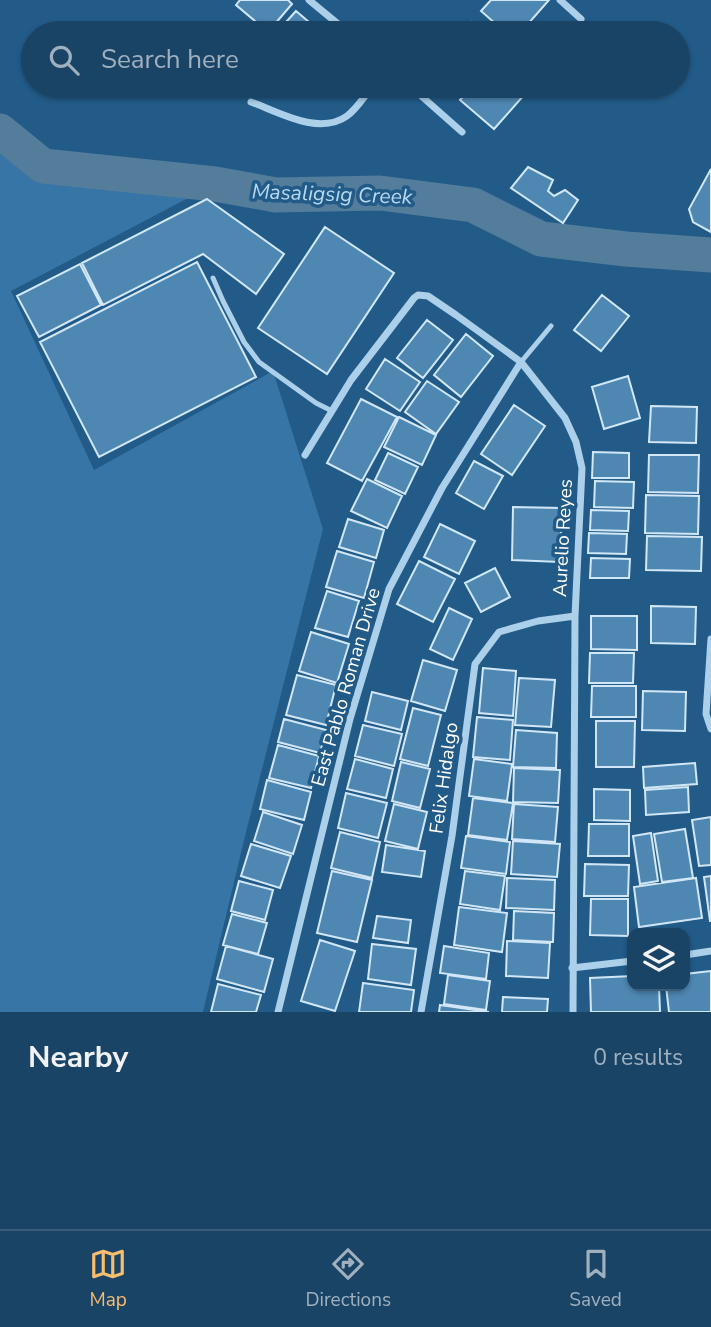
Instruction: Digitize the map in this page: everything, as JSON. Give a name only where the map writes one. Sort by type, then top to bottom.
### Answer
[{"type":"street","points":[[309,0],[334,21]]},
{"type":"street","points":[[560,0],[581,19]]},
{"type":"street","points":[[251,102],[308,123],[333,124],[349,115],[363,98]]},
{"type":"street","points":[[424,98],[463,132]]},
{"type":"street","name":"Aurelio Reyes","points":[[305,455],[351,380],[418,295],[428,296],[456,314],[521,362],[565,418],[576,442],[582,468],[575,616],[573,1012]]},
{"type":"street","name":"East Pablo Roman Drive","points":[[278,1012],[350,719],[389,589],[442,488],[521,362]]},
{"type":"street","name":"Felix Hidalgo","points":[[421,1012],[452,836],[475,664],[499,632],[538,621],[575,616]]},
{"type":"street","points":[[711,639],[706,714],[711,729]]},
{"type":"street","points":[[690,954],[711,951]]},
{"type":"street","points":[[572,968],[627,962]]},
{"type":"lane","points":[[213,278],[244,342],[259,362],[316,403],[332,411]]},
{"type":"lane","name":"East Pablo Roman Drive","points":[[521,362],[551,326]]},
{"type":"shaded area","points":[[0,131],[43,166],[215,184],[11,291],[94,470],[273,371],[323,529],[203,1012],[0,1012]]},
{"type":"building","points":[[240,0],[288,0],[292,4],[277,21],[255,21],[236,5]]},
{"type":"building","points":[[491,0],[549,0],[531,21],[492,21],[481,11]]},
{"type":"building","points":[[296,11],[308,21],[287,21]]},
{"type":"building","points":[[462,98],[521,98],[494,129],[460,100]]},
{"type":"building","points":[[528,167],[553,180],[548,191],[554,196],[565,190],[578,200],[563,223],[511,188]]},
{"type":"building","points":[[711,169],[711,232],[693,222],[689,209]]},
{"type":"building","points":[[207,199],[284,254],[256,294],[203,254],[103,305],[82,263]]},
{"type":"building","points":[[325,227],[394,273],[327,374],[258,328]]},
{"type":"building","points":[[197,262],[256,377],[99,457],[40,342]]},
{"type":"building","points":[[80,264],[101,305],[39,337],[17,296]]},
{"type":"building","points":[[602,295],[629,316],[601,351],[574,330]]},
{"type":"building","points":[[427,320],[453,340],[423,378],[397,358]]},
{"type":"building","points":[[466,334],[493,356],[461,397],[434,375]]},
{"type":"building","points":[[385,359],[420,382],[400,411],[366,389]]},
{"type":"building","points":[[628,376],[640,418],[604,429],[592,387]]},
{"type":"building","points":[[427,381],[459,402],[436,434],[405,412]]},
{"type":"building","points":[[361,399],[397,417],[362,481],[327,463]]},
{"type":"building","points":[[514,405],[545,426],[512,475],[481,454]]},
{"type":"building","points":[[651,406],[697,407],[696,443],[649,442]]},
{"type":"building","points":[[399,417],[436,435],[422,465],[384,447]]},
{"type":"building","points":[[593,452],[629,453],[629,478],[592,478]]},
{"type":"building","points":[[388,453],[418,467],[405,494],[375,480]]},
{"type":"building","points":[[649,455],[699,455],[698,493],[648,492]]},
{"type":"building","points":[[474,461],[503,476],[484,509],[456,493]]},
{"type":"building","points":[[367,479],[402,496],[387,528],[351,511]]},
{"type":"building","points":[[595,481],[634,482],[633,508],[594,507]]},
{"type":"building","points":[[646,495],[699,496],[698,534],[645,533]]},
{"type":"building","points":[[513,507],[562,508],[560,562],[512,560]]},
{"type":"building","points":[[591,510],[629,511],[628,531],[590,530]]},
{"type":"building","points":[[348,519],[384,530],[376,558],[339,547]]},
{"type":"building","points":[[440,524],[475,541],[459,574],[424,557]]},
{"type":"building","points":[[589,533],[627,534],[626,554],[588,553]]},
{"type":"building","points":[[647,536],[702,537],[701,571],[646,570]]},
{"type":"building","points":[[337,551],[374,562],[364,598],[326,587]]},
{"type":"building","points":[[591,558],[630,559],[629,578],[590,578]]},
{"type":"building","points":[[419,561],[455,579],[433,622],[397,604]]},
{"type":"building","points":[[495,568],[510,597],[481,612],[465,583]]},
{"type":"building","points":[[327,591],[359,601],[348,637],[315,628]]},
{"type":"building","points":[[651,606],[696,607],[695,644],[651,643]]},
{"type":"building","points":[[449,608],[472,619],[453,660],[430,649]]},
{"type":"building","points":[[591,616],[637,616],[637,650],[591,649]]},
{"type":"building","points":[[311,632],[349,644],[337,683],[299,671]]},
{"type":"building","points":[[590,653],[634,653],[633,683],[589,683]]},
{"type":"building","points":[[423,660],[457,670],[445,711],[411,701]]},
{"type":"building","points":[[483,668],[516,671],[513,716],[479,713]]},
{"type":"building","points":[[297,675],[336,685],[326,725],[286,715]]},
{"type":"building","points":[[519,678],[555,680],[551,727],[515,725]]},
{"type":"building","points":[[592,686],[636,686],[636,717],[591,717]]},
{"type":"building","points":[[643,691],[686,692],[685,731],[642,730]]},
{"type":"building","points":[[372,692],[408,701],[401,730],[365,721]]},
{"type":"building","points":[[413,708],[441,715],[428,766],[400,759]]},
{"type":"building","points":[[477,717],[513,720],[510,760],[473,757]]},
{"type":"building","points":[[284,719],[326,730],[320,753],[278,742]]},
{"type":"building","points":[[596,721],[635,721],[634,767],[596,767]]},
{"type":"building","points":[[363,725],[402,734],[394,766],[355,756]]},
{"type":"building","points":[[516,730],[557,733],[556,768],[513,767]]},
{"type":"building","points":[[278,745],[319,756],[311,788],[269,778]]},
{"type":"building","points":[[355,759],[393,769],[386,798],[347,789]]},
{"type":"building","points":[[474,759],[512,764],[507,801],[469,796]]},
{"type":"building","points":[[401,762],[430,769],[420,808],[392,801]]},
{"type":"building","points":[[695,763],[697,784],[644,788],[643,767]]},
{"type":"building","points":[[514,768],[560,770],[558,803],[513,802]]},
{"type":"building","points":[[267,780],[311,792],[304,820],[260,809]]},
{"type":"building","points":[[688,787],[689,812],[646,815],[645,790]]},
{"type":"building","points":[[594,789],[630,790],[630,821],[594,820]]},
{"type":"building","points":[[346,793],[387,803],[378,838],[338,828]]},
{"type":"building","points":[[473,798],[513,803],[507,840],[468,835]]},
{"type":"building","points":[[394,804],[427,812],[418,849],[385,841]]},
{"type":"building","points":[[514,804],[558,807],[555,842],[512,839]]},
{"type":"building","points":[[263,812],[302,825],[293,854],[254,841]]},
{"type":"building","points":[[711,817],[711,865],[699,866],[692,820]]},
{"type":"building","points":[[589,824],[629,824],[629,856],[588,856]]},
{"type":"building","points":[[685,829],[693,878],[662,882],[654,834]]},
{"type":"building","points":[[340,832],[380,842],[372,878],[331,868]]},
{"type":"building","points":[[651,833],[658,881],[640,884],[633,836]]},
{"type":"building","points":[[466,836],[510,842],[506,874],[461,868]]},
{"type":"building","points":[[513,841],[560,844],[557,877],[511,874]]},
{"type":"building","points":[[251,844],[291,856],[280,888],[241,876]]},
{"type":"building","points":[[386,845],[425,851],[421,877],[382,872]]},
{"type":"building","points":[[585,864],[629,865],[628,896],[584,896]]},
{"type":"building","points":[[332,871],[372,880],[357,942],[317,933]]},
{"type":"building","points":[[465,871],[505,876],[500,910],[460,904]]},
{"type":"building","points":[[711,876],[711,921],[710,921],[704,877]]},
{"type":"building","points":[[507,878],[555,880],[554,910],[506,908]]},
{"type":"building","points":[[696,878],[702,918],[639,927],[634,887]]},
{"type":"building","points":[[239,881],[273,890],[265,920],[231,911]]},
{"type":"building","points":[[591,899],[628,899],[627,936],[590,935]]},
{"type":"building","points":[[459,907],[507,913],[502,952],[454,945]]},
{"type":"building","points":[[514,911],[554,913],[553,942],[513,940]]},
{"type":"building","points":[[232,914],[267,923],[258,954],[223,945]]},
{"type":"building","points":[[377,916],[411,920],[408,943],[373,938]]},
{"type":"building","points":[[320,940],[355,951],[335,1011],[301,1001]]},
{"type":"building","points":[[507,941],[550,943],[548,978],[506,976]]},
{"type":"building","points":[[372,944],[416,949],[411,985],[368,979]]},
{"type":"building","points":[[226,946],[273,959],[264,992],[217,979]]},
{"type":"building","points":[[444,946],[489,953],[486,979],[440,973]]},
{"type":"building","points":[[711,971],[711,1012],[669,1012],[667,991],[690,991],[690,973]]},
{"type":"building","points":[[448,975],[490,981],[486,1010],[444,1004]]},
{"type":"building","points":[[627,976],[627,991],[659,991],[660,1012],[591,1012],[590,978]]},
{"type":"building","points":[[363,983],[414,990],[411,1012],[359,1012]]},
{"type":"building","points":[[218,984],[261,995],[256,1012],[211,1012]]},
{"type":"building","points":[[503,997],[548,999],[547,1012],[502,1012]]},
{"type":"building","points":[[440,1005],[489,1012],[439,1012]]},
{"type":"waterway","name":"Masaligsig Creek","points":[[0,131],[43,166],[215,184],[276,195],[380,193],[473,205],[541,239],[711,255]]}]
